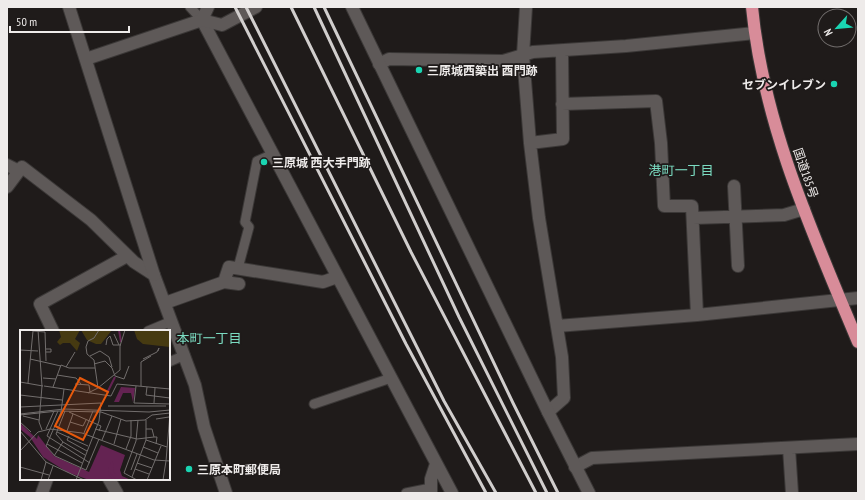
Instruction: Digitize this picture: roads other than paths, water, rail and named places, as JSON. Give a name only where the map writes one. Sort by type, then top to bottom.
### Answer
[{"type":"highway","name":"国道185号","points":[[752,7],[755,33],[772,112],[804,209],[858,342]]},
{"type":"street","points":[[69,7],[154,275],[185,355],[195,386],[204,427],[226,493]]},
{"type":"street","points":[[202,20],[208,7]]},
{"type":"street","points":[[86,59],[202,20],[222,25],[256,7]]},
{"type":"street","points":[[352,7],[548,412],[589,493]]},
{"type":"street","points":[[526,7],[524,55],[530,143],[539,218],[562,357],[564,398],[548,412]]},
{"type":"street","points":[[202,20],[452,493]]},
{"type":"street","points":[[379,64],[390,59],[503,61],[533,52],[562,51],[755,33]]},
{"type":"street","points":[[530,143],[563,140],[562,51]]},
{"type":"street","points":[[562,104],[656,101],[662,143],[664,206],[692,206],[697,315]]},
{"type":"street","points":[[7,165],[19,171]]},
{"type":"street","points":[[7,187],[22,167],[100,228],[140,268],[154,275]]},
{"type":"street","points":[[734,186],[738,266]]},
{"type":"street","points":[[693,218],[784,215],[804,209]]},
{"type":"street","points":[[53,330],[40,304],[127,256]]},
{"type":"street","points":[[224,282],[229,267],[323,282],[338,277]]},
{"type":"street","points":[[165,303],[224,282],[239,284]]},
{"type":"street","points":[[557,326],[697,315],[858,298]]},
{"type":"street","points":[[575,467],[592,458],[858,444]]},
{"type":"street","points":[[789,448],[792,493]]},
{"type":"street","points":[[431,491],[431,479],[436,464]]},
{"type":"street","points":[[42,493],[47,480]]},
{"type":"street","points":[[110,480],[117,493]]},
{"type":"lane","points":[[190,7],[202,20]]},
{"type":"lane","points":[[238,268],[248,227],[245,222],[257,161],[272,154]]},
{"type":"lane","points":[[150,330],[172,321]]},
{"type":"lane","points":[[170,362],[185,355]]},
{"type":"lane","points":[[314,404],[391,378]]},
{"type":"lane","points":[[406,493],[431,491]]},
{"type":"railway","points":[[235,7],[406,344],[486,493]]},
{"type":"railway","points":[[246,7],[444,401],[496,493]]},
{"type":"railway","points":[[291,7],[411,252],[536,493]]},
{"type":"railway","points":[[314,7],[459,317],[547,493]]},
{"type":"railway","points":[[324,7],[513,403],[558,493]]},
{"type":"place","name":"三原城西築出 酉門跡","points":[[419,70]]},
{"type":"place","name":"セブンイレブン","points":[[834,84]]},
{"type":"place","name":"三原城 西大手門跡","points":[[264,162]]},
{"type":"place","name":"三原本町郵便局","points":[[189,469]]},
{"type":"district","name":"港町一丁目","points":[[681,170]]},
{"type":"district","name":"本町一丁目","points":[[209,338]]}]
